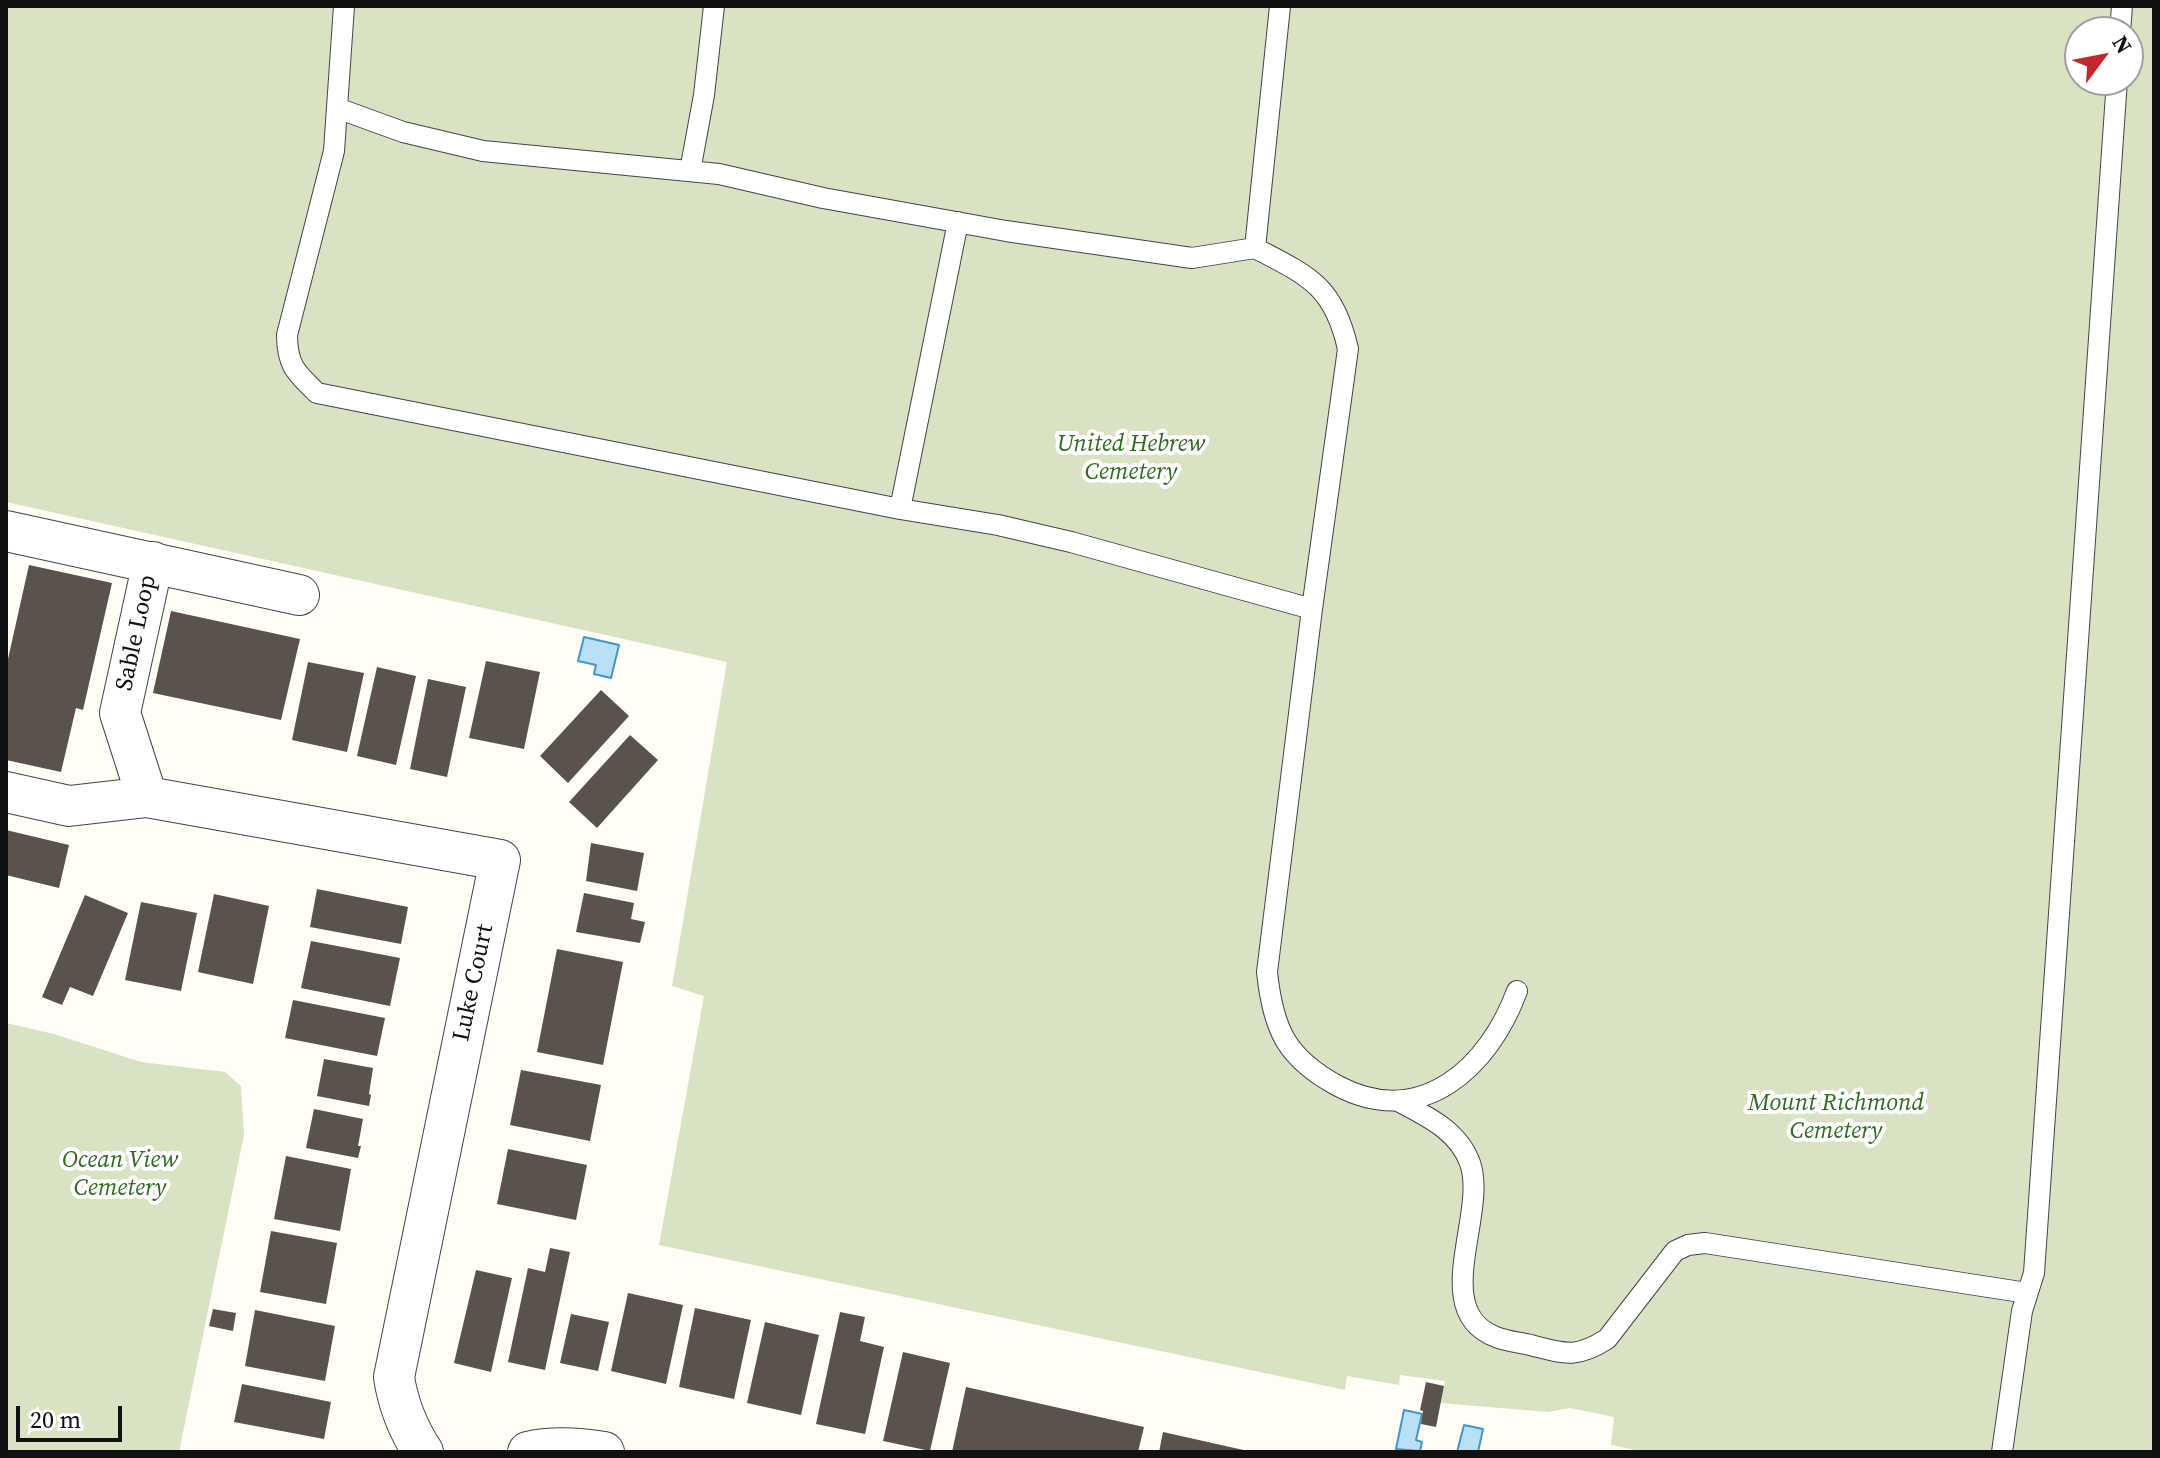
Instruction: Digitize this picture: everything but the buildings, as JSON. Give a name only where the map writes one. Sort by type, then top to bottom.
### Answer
[{"type":"street","name":"Sable Loop","points":[[6,531],[299,595]]},
{"type":"street","name":"Sable Loop","points":[[147,797],[120,713],[153,562]]},
{"type":"street","points":[[6,792],[69,806],[147,797]]},
{"type":"street","name":"Luke Court","points":[[147,797],[500,860],[394,1377],[397,1399],[423,1452]]},
{"type":"street","points":[[528,1452],[580,1448],[604,1452]]},
{"type":"lane","points":[[344,6],[334,151],[287,335],[287,354],[297,374],[317,393],[900,509],[998,525],[1071,542],[1312,609]]},
{"type":"lane","points":[[690,171],[704,95],[714,6]]},
{"type":"lane","points":[[1255,248],[1280,6]]},
{"type":"lane","points":[[2002,1452],[2022,1311],[2034,1273],[2038,1226],[2116,96]]},
{"type":"lane","points":[[337,108],[403,132],[483,151],[719,174],[823,198],[958,222],[1192,258],[1255,248],[1308,276],[1328,297],[1342,321],[1348,349],[1267,972],[1271,1009],[1289,1047],[1315,1073],[1349,1092],[1398,1101],[1418,1099],[1436,1092],[1472,1065],[1508,1015],[1517,991]]},
{"type":"lane","points":[[900,509],[958,222]]},
{"type":"lane","points":[[1398,1101],[1437,1122],[1460,1143],[1471,1165],[1475,1195],[1462,1284],[1463,1303],[1474,1321],[1494,1337],[1576,1354],[1593,1348],[1607,1339],[1675,1251],[1688,1245],[1705,1243],[2027,1293]]},
{"type":"green space","name":"United Hebrew Cemetery","points":[[6,6],[2154,6],[2154,1452],[1644,1452],[1611,1445],[1614,1417],[1570,1408],[1548,1412],[1441,1403],[1445,1381],[1400,1375],[1399,1385],[1347,1376],[1345,1390],[659,1245],[704,996],[672,986],[727,662],[6,502]]},
{"type":"green space","name":"Ocean View Cemetery","points":[[6,1023],[54,1034],[141,1062],[225,1072],[241,1086],[244,1135],[179,1452],[6,1452]]},
{"type":"water","points":[[584,637],[619,645],[611,678],[594,674],[596,665],[578,661]]},
{"type":"water","points":[[1404,1410],[1422,1414],[1416,1440],[1422,1442],[1420,1451],[1396,1449]]},
{"type":"water","points":[[1464,1425],[1483,1429],[1478,1452],[1457,1452]]},
{"type":"park label","name":"Mount Richmond Cemetery","points":[[1836,1118]]}]
